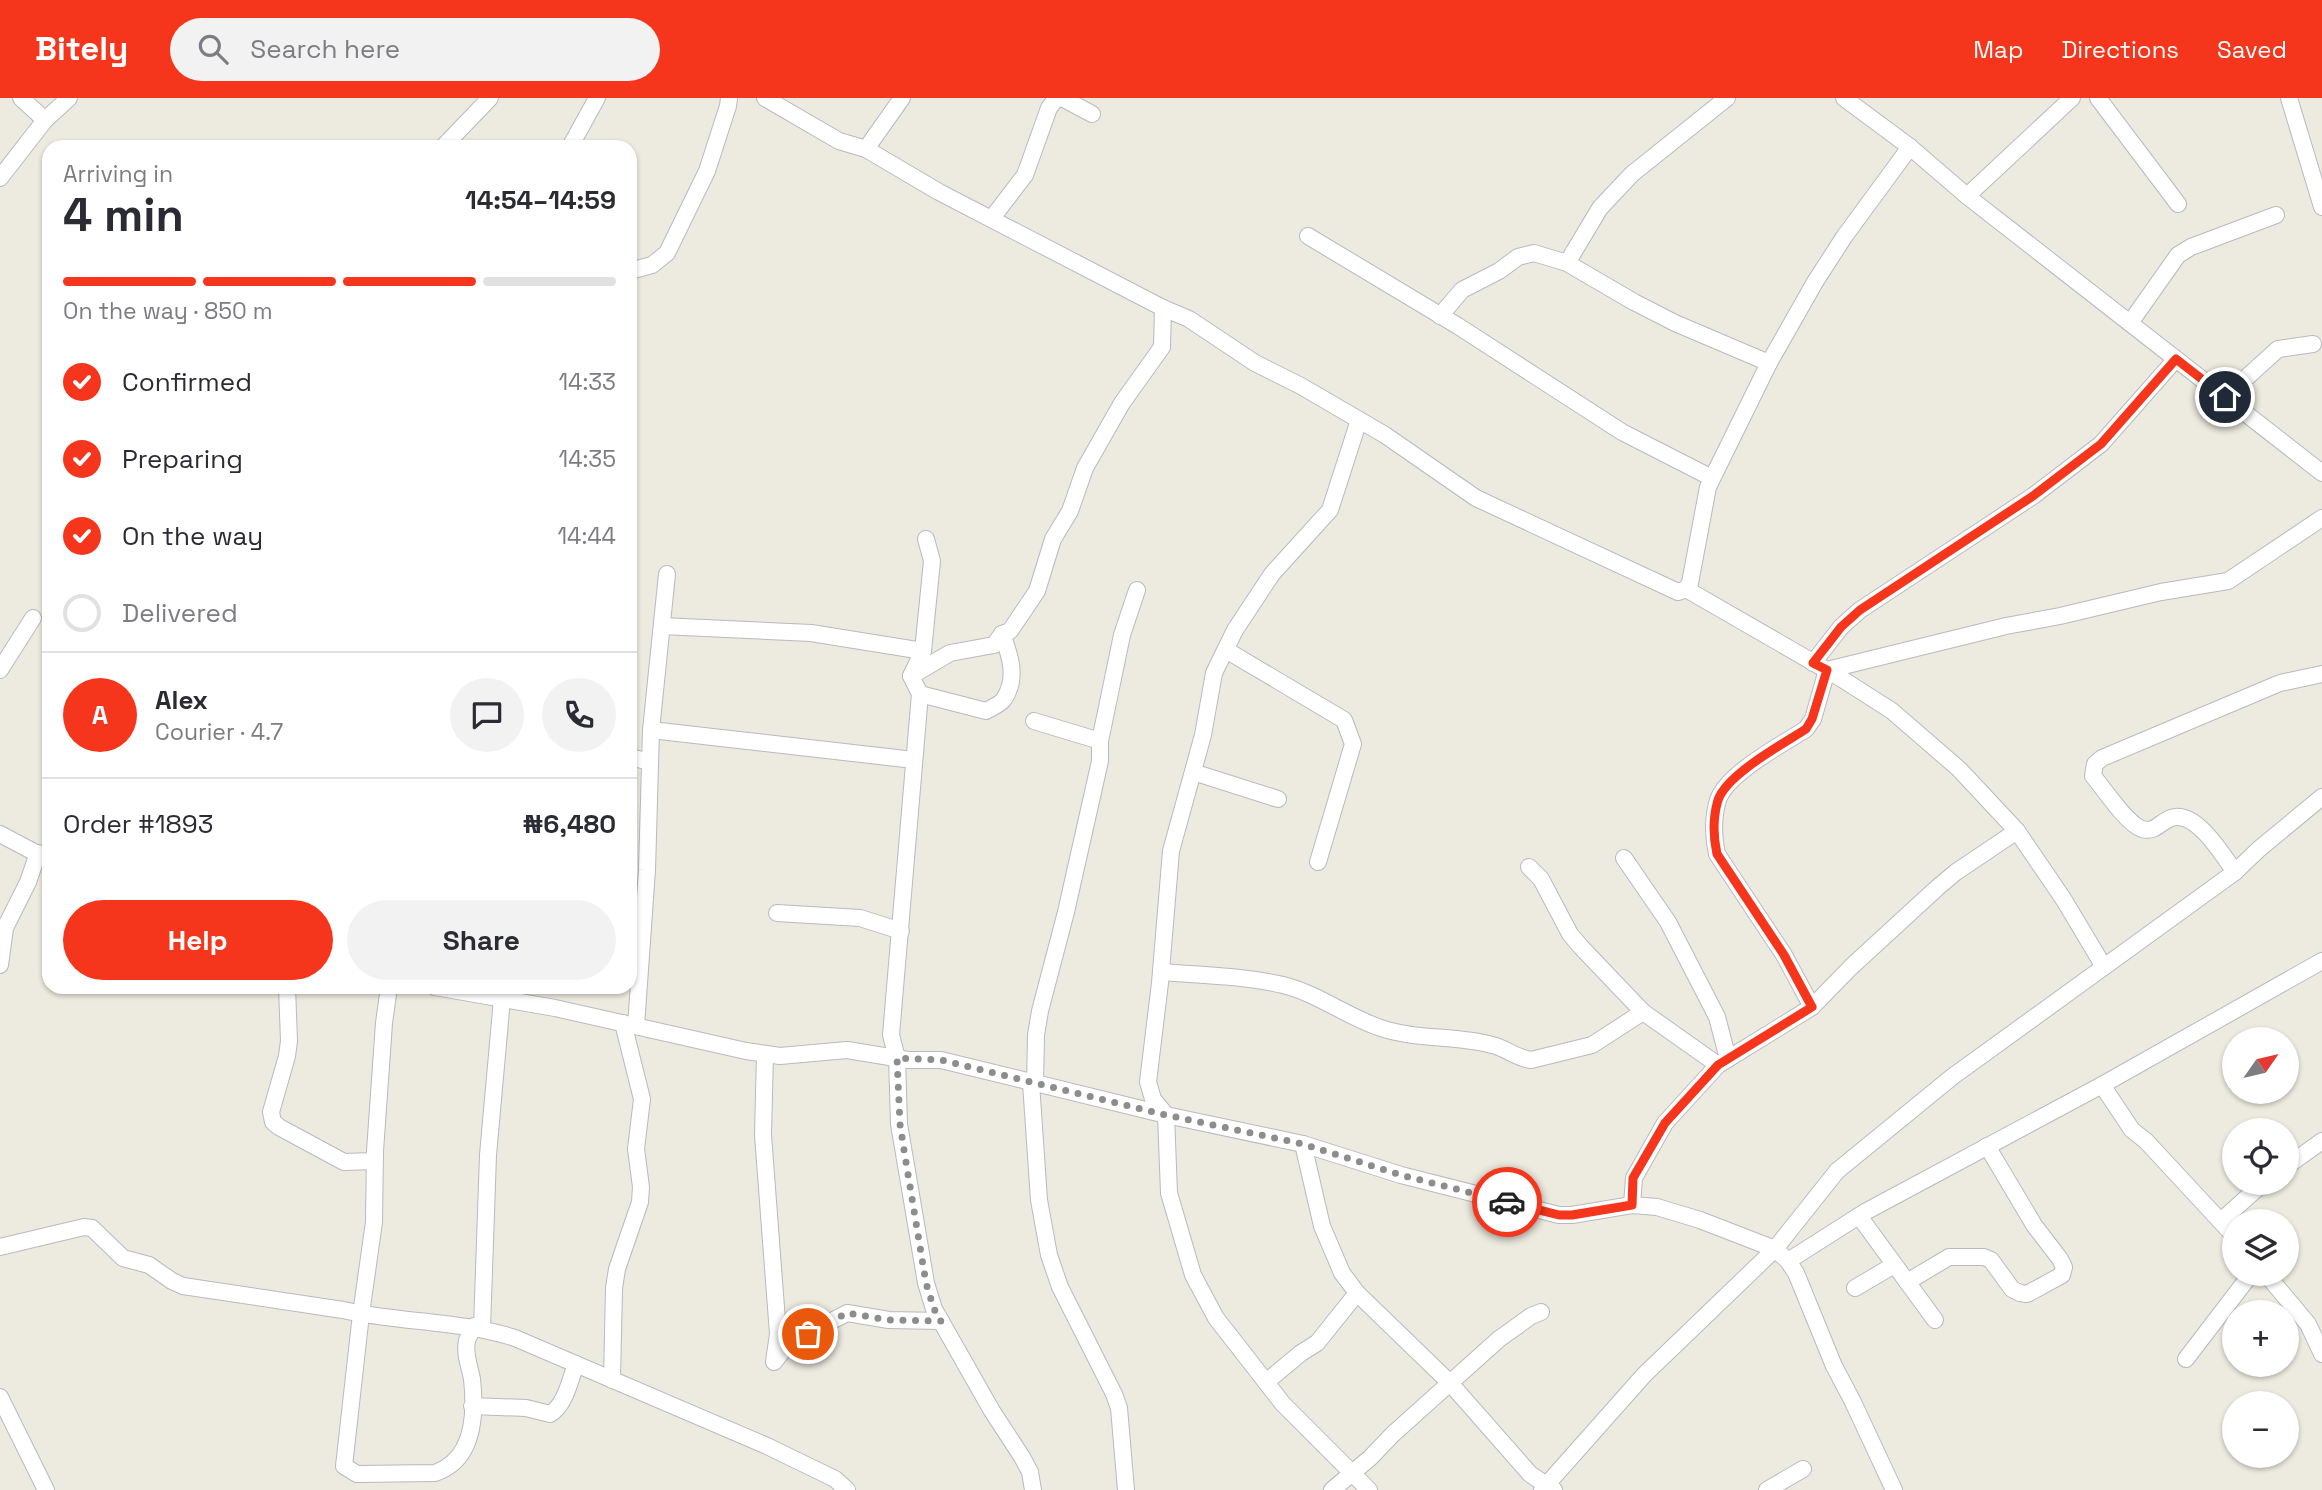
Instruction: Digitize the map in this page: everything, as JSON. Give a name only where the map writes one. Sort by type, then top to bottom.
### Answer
[{"type":"street","points":[[21,98],[45,120]]},
{"type":"street","points":[[0,177],[45,120],[69,98]]},
{"type":"street","points":[[450,140],[490,98]]},
{"type":"street","points":[[574,140],[597,98]]},
{"type":"street","points":[[637,269],[652,265],[667,253],[707,171],[729,106],[729,98]]},
{"type":"street","points":[[765,98],[839,141],[866,149],[939,192],[1189,320],[1255,363],[1301,386],[1385,435],[1476,498],[1678,592],[1686,589],[1690,583],[1708,487],[1769,363],[1844,237],[1910,147]]},
{"type":"street","points":[[866,149],[902,98]]},
{"type":"street","points":[[992,218],[1025,175],[1049,108],[1055,100],[1061,98],[1093,114]]},
{"type":"street","points":[[1567,263],[1600,208],[1632,174],[1727,98]]},
{"type":"street","points":[[1967,195],[2072,98]]},
{"type":"street","points":[[2098,98],[2178,204]]},
{"type":"street","points":[[2289,98],[2322,207]]},
{"type":"street","points":[[1854,101],[1967,195],[2322,473]]},
{"type":"street","points":[[2130,323],[2178,255],[2191,247],[2276,215]]},
{"type":"street","points":[[1308,236],[1622,432],[1712,478]]},
{"type":"street","points":[[1440,316],[1462,290],[1499,271],[1518,257],[1534,253],[1567,263],[1675,323],[1769,363]]},
{"type":"street","points":[[911,676],[950,653],[994,645],[1002,634],[1010,631],[1037,591],[1053,539],[1070,511],[1085,468],[1122,404],[1162,347],[1163,308]]},
{"type":"street","points":[[2225,397],[2278,349],[2313,344]]},
{"type":"street","points":[[1812,1007],[1784,955],[1717,854],[1713,835],[1719,798],[1748,766],[1806,729],[1812,719],[1820,667],[1841,627],[1860,610],[2033,496],[2101,444],[2176,359]]},
{"type":"street","points":[[1359,420],[1330,510],[1272,574],[1235,630],[1214,673],[1203,736],[1171,851],[1148,1082],[1153,1099],[1166,1115],[1169,1193],[1193,1275],[1216,1318],[1283,1404],[1369,1490]]},
{"type":"street","points":[[1820,667],[2161,592],[2228,581],[2322,518]]},
{"type":"street","points":[[911,676],[923,651],[932,561],[926,539]]},
{"type":"street","points":[[637,956],[647,870],[651,730],[667,575]]},
{"type":"street","points":[[1686,589],[1892,710],[1959,769],[2017,831],[2064,900],[2104,967]]},
{"type":"street","points":[[1126,1490],[1119,1408],[1060,1287],[1049,1255],[1039,1200],[1033,1083],[1040,1011],[1066,912],[1100,761],[1100,741],[1122,635],[1137,590]]},
{"type":"street","points":[[0,670],[33,618]]},
{"type":"street","points":[[662,626],[811,633],[923,651]]},
{"type":"street","points":[[920,694],[986,711],[1004,700],[1011,680],[1012,661],[1002,634]]},
{"type":"street","points":[[1226,650],[1344,720],[1353,744],[1318,862]]},
{"type":"street","points":[[2235,872],[2209,836],[2188,819],[2171,818],[2154,829],[2144,830],[2133,824],[2093,776],[2095,764],[2102,758],[2280,683],[2322,674]]},
{"type":"street","points":[[911,676],[920,694],[891,1035],[897,1058],[902,1137],[926,1283],[934,1309],[992,1411],[1022,1457],[1030,1472],[1033,1490]]},
{"type":"street","points":[[1034,721],[1100,741]]},
{"type":"street","points":[[651,730],[914,760]]},
{"type":"street","points":[[637,759],[650,762]]},
{"type":"street","points":[[1193,772],[1278,799]]},
{"type":"street","points":[[1782,1255],[1837,1171],[1851,1159],[1952,1077],[2235,872],[2322,797]]},
{"type":"street","points":[[1632,1205],[1633,1178],[1665,1123],[1723,1062],[1812,1007],[1851,967],[1946,880],[2017,831]]},
{"type":"street","points":[[0,834],[42,856]]},
{"type":"street","points":[[1624,858],[1668,922],[1717,1017],[1723,1062]]},
{"type":"street","points":[[0,965],[5,928],[42,859]]},
{"type":"street","points":[[1529,867],[1541,879],[1570,934],[1643,1012],[1723,1062]]},
{"type":"street","points":[[777,913],[860,918],[901,931]]},
{"type":"street","points":[[1303,1144],[1322,1226],[1342,1273],[1357,1293],[1450,1383],[1530,1474],[1547,1488],[1644,1375],[1782,1255],[2102,1086],[2322,961]]},
{"type":"street","points":[[1161,972],[1283,985],[1313,994],[1382,1029],[1491,1045],[1522,1059],[1531,1060],[1591,1045],[1643,1012]]},
{"type":"street","points":[[287,994],[289,1041],[271,1112],[273,1122],[344,1162],[374,1161]]},
{"type":"street","points":[[388,994],[374,1161],[374,1222],[360,1314],[344,1466],[357,1474],[424,1475],[443,1470],[467,1446],[471,1434],[472,1379],[466,1347],[467,1340],[478,1327],[488,1155],[508,995],[629,1025],[765,1054],[780,1056],[847,1050],[897,1058],[941,1060],[1166,1115],[1303,1144],[1401,1175],[1559,1215],[1632,1205],[1657,1208],[1700,1220],[1782,1255],[1796,1272],[1833,1366],[1894,1490]]},
{"type":"street","points":[[612,1380],[614,1288],[617,1269],[640,1202],[641,1187],[636,1139],[642,1099],[629,1025],[633,994]]},
{"type":"street","points":[[765,1054],[764,1135],[778,1334],[774,1362],[788,1344],[847,1313],[889,1320],[941,1321]]},
{"type":"street","points":[[2102,1086],[2132,1130],[2221,1221],[2250,1195]]},
{"type":"street","points":[[2299,1157],[2322,1141]]},
{"type":"street","points":[[1907,1282],[1949,1257],[1984,1257],[1991,1260],[2012,1289],[2020,1293],[2027,1294],[2062,1275],[2064,1267],[2060,1259],[2034,1225],[1987,1146]]},
{"type":"street","points":[[1859,1216],[1935,1320]]},
{"type":"street","points":[[0,1247],[84,1227],[92,1228],[123,1258],[149,1265],[183,1286],[360,1314],[478,1327],[515,1338],[767,1446],[835,1479],[847,1490]]},
{"type":"street","points":[[1855,1288],[1894,1265]]},
{"type":"street","points":[[2186,1359],[2241,1286]]},
{"type":"street","points":[[2276,1286],[2308,1324],[2322,1353]]},
{"type":"street","points":[[1266,1382],[1317,1343],[1357,1293]]},
{"type":"street","points":[[1332,1490],[1499,1339],[1541,1312]]},
{"type":"street","points":[[472,1406],[526,1408],[550,1415],[559,1407],[576,1364]]},
{"type":"street","points":[[0,1397],[46,1490]]},
{"type":"street","points":[[1767,1490],[1803,1469]]},
{"type":"way so far","points":[[808,1334],[847,1313],[889,1320],[941,1321],[934,1309],[926,1283],[900,1124],[897,1058],[941,1060],[1166,1115],[1303,1144],[1401,1175],[1507,1202]]},
{"type":"route","points":[[1507,1202],[1559,1215],[1632,1205],[1633,1178],[1665,1123],[1718,1065],[1812,1007],[1784,955],[1717,854],[1713,835],[1719,798],[1735,778],[1748,766],[1806,729],[1812,719],[1827,670],[1813,663],[1841,627],[1860,610],[2033,496],[2101,444],[2176,359],[2225,397]]}]
